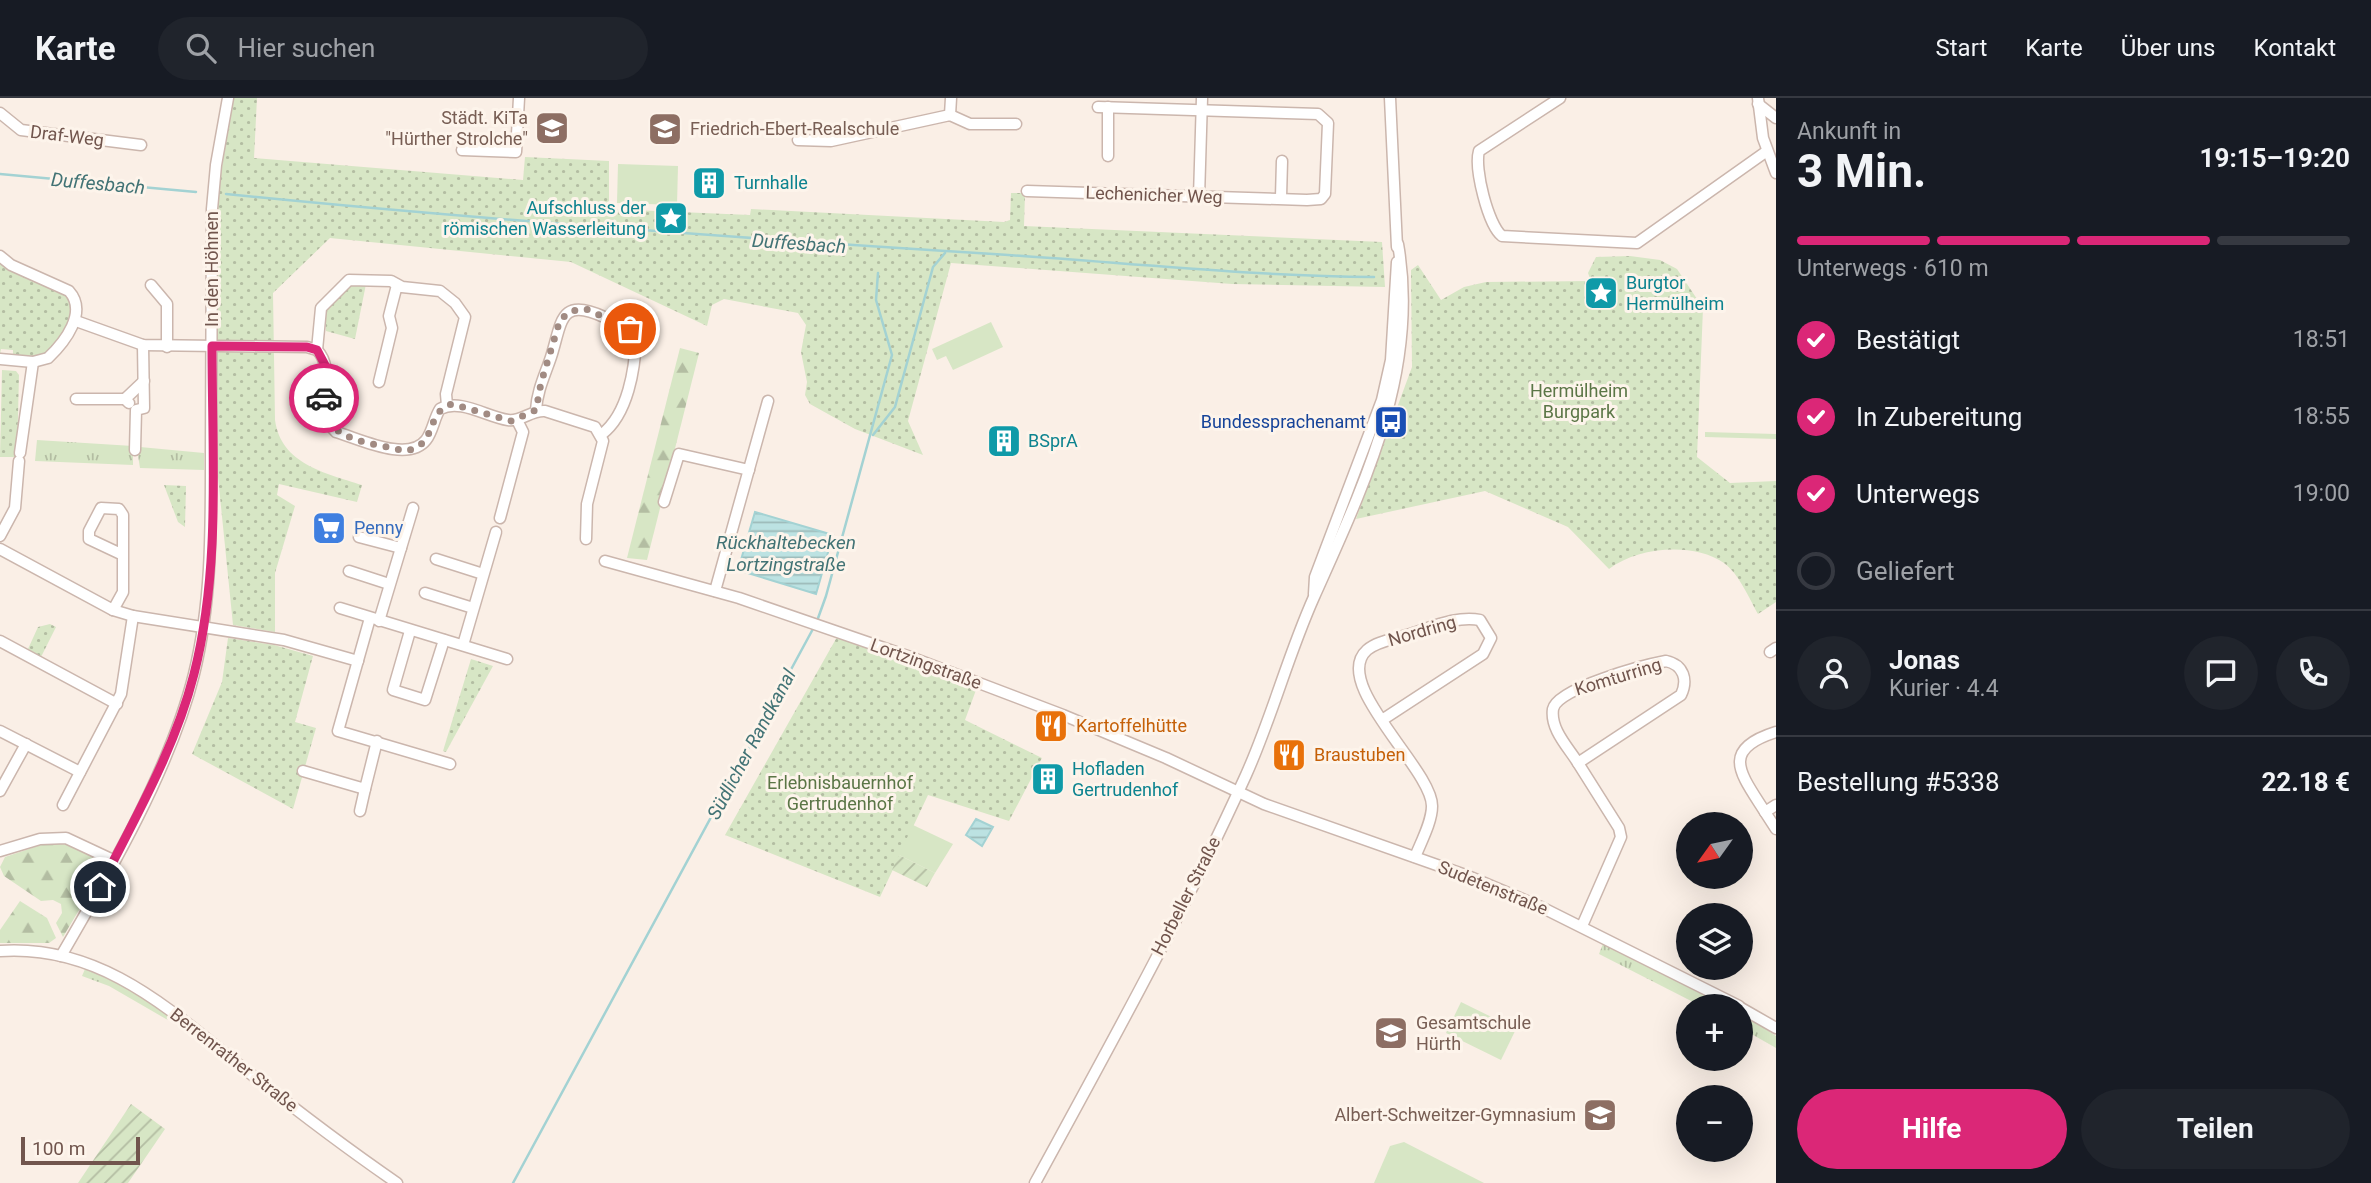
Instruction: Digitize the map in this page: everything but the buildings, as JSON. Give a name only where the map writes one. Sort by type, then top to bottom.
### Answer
[{"type":"street","name":"In den Höhnen","points":[[61,956],[113,860],[178,723],[204,628],[211,545],[213,186],[228,98]]},
{"type":"street","points":[[462,150],[516,152],[519,98]]},
{"type":"street","points":[[950,115],[951,98]]},
{"type":"street","name":"Horbeller Straße","points":[[1035,1183],[1202,870],[1238,791],[1369,465],[1396,383],[1405,313],[1398,244],[1390,98]]},
{"type":"street","points":[[1560,98],[1479,151],[1477,165],[1491,222],[1502,236],[1637,243],[1767,151]]},
{"type":"street","points":[[1758,101],[1767,151],[1776,173]]},
{"type":"street","points":[[1758,101],[1776,118]]},
{"type":"street","points":[[1108,156],[1103,107],[1202,103],[1199,197]]},
{"type":"street","name":"Lechenicher Weg","points":[[1027,191],[1321,199],[1325,194],[1328,124],[1318,114],[1202,103]]},
{"type":"street","name":"Draf-Weg","points":[[0,113],[21,130],[141,145]]},
{"type":"street","points":[[798,140],[831,141],[950,115],[970,124],[1016,124]]},
{"type":"street","points":[[1281,197],[1282,161]]},
{"type":"street","points":[[0,256],[11,265],[69,291],[75,299],[76,321],[54,353],[42,361],[0,359]]},
{"type":"street","points":[[354,279],[391,281],[397,285],[440,291],[455,303],[465,317],[446,394],[447,405],[436,415],[429,437],[413,450],[405,451],[336,432],[326,419],[325,365],[317,350],[321,308],[344,283],[354,279]]},
{"type":"street","points":[[151,285],[167,304],[167,347]]},
{"type":"street","points":[[379,382],[392,328],[388,316],[397,285]]},
{"type":"street","points":[[536,410],[541,383],[560,320],[571,311],[586,309],[630,329],[636,338],[631,378],[620,417],[602,434]]},
{"type":"street","points":[[76,321],[143,345],[307,347],[317,350]]},
{"type":"street","points":[[136,410],[144,408],[143,345]]},
{"type":"street","points":[[0,536],[15,509],[33,362]]},
{"type":"street","points":[[76,399],[125,399],[144,381]]},
{"type":"street","points":[[125,399],[136,410],[135,450]]},
{"type":"street","points":[[715,591],[768,401]]},
{"type":"street","points":[[447,405],[517,420],[536,410],[595,427],[602,434],[603,441],[587,504],[586,538]]},
{"type":"street","points":[[500,518],[523,432],[517,420]]},
{"type":"street","points":[[664,502],[679,454],[749,470]]},
{"type":"street","points":[[113,610],[123,592],[123,555],[123,515],[119,509],[101,508],[89,531],[89,539],[123,555]]},
{"type":"street","points":[[413,508],[389,584],[358,661],[338,731],[450,764]]},
{"type":"street","points":[[463,645],[496,532]]},
{"type":"street","points":[[359,537],[401,548]]},
{"type":"street","points":[[0,549],[113,610],[133,617],[284,640],[358,661]]},
{"type":"street","points":[[436,559],[483,574]]},
{"type":"street","name":"Lortzingstraße","points":[[606,561],[715,591],[822,627],[1063,715],[1238,791]]},
{"type":"street","points":[[349,572],[389,584]]},
{"type":"street","points":[[425,593],[474,608]]},
{"type":"street","points":[[340,608],[508,659]]},
{"type":"street","points":[[63,805],[121,694],[133,617]]},
{"type":"street","name":"Nordring","points":[[1382,720],[1483,654],[1491,638],[1480,620],[1453,621],[1369,648],[1360,663],[1363,690],[1382,720],[1430,794],[1430,818],[1415,857]]},
{"type":"street","points":[[410,631],[393,690],[425,700],[444,640]]},
{"type":"street","points":[[0,641],[117,704]]},
{"type":"street","name":"Komturring","points":[[1578,763],[1681,695],[1685,681],[1677,664],[1666,661],[1653,663],[1581,687],[1560,698],[1553,711],[1555,726],[1578,763],[1619,828],[1621,837],[1582,926]]},
{"type":"street","points":[[0,731],[80,772]]},
{"type":"street","points":[[1776,732],[1750,742],[1741,755],[1742,773],[1776,829]]},
{"type":"street","points":[[360,811],[377,741]]},
{"type":"street","points":[[0,791],[26,744]]},
{"type":"street","points":[[303,771],[365,789]]},
{"type":"street","name":"Sudetenstraße","points":[[1238,791],[1264,804],[1415,857],[1582,926],[1715,994]]},
{"type":"street","points":[[1765,812],[1776,805]]},
{"type":"street","points":[[0,851],[40,839],[66,838],[113,860]]},
{"type":"street","name":"Berrenrather Straße","points":[[0,951],[34,951],[61,956],[104,969],[142,988],[327,1133],[397,1183]]},
{"type":"street","name":"Sudetenstraße","points":[[1753,1015],[1776,1028]]},
{"type":"green space","points":[[233,98],[257,98],[254,158],[523,180],[525,157],[609,161],[609,209],[750,215],[751,209],[1004,222],[1010,220],[1011,193],[1025,193],[1024,226],[1382,242],[1385,287],[1232,284],[951,263],[908,421],[923,455],[855,429],[810,404],[805,395],[807,382],[801,352],[806,325],[798,313],[724,299],[712,305],[707,326],[571,262],[330,238],[273,293],[275,420],[279,435],[295,457],[320,471],[362,485],[357,502],[279,484],[277,495],[295,506],[275,573],[275,632],[233,625],[218,477],[217,198]]},
{"type":"green space","points":[[618,164],[678,166],[677,205],[617,203]]},
{"type":"green space","name":"Hermülheim Burgpark","points":[[1630,256],[1660,260],[1677,269],[1703,308],[1697,457],[1730,483],[1776,481],[1776,602],[1758,614],[1734,573],[1711,556],[1682,550],[1650,552],[1609,569],[1568,527],[1485,491],[1356,519],[1412,367],[1411,270],[1418,265],[1441,300],[1464,287],[1486,282],[1591,281],[1588,273],[1596,257]]},
{"type":"green space","points":[[0,260],[63,290],[72,303],[63,334],[42,358],[13,356],[13,350],[1,349],[0,355]]},
{"type":"green space","points":[[353,283],[366,284],[355,339],[326,331],[325,309]]},
{"type":"green space","points":[[991,322],[1003,347],[953,370],[946,356],[937,360],[932,349]]},
{"type":"green space","points":[[680,348],[699,353],[647,560],[627,558]]},
{"type":"green space","points":[[2,370],[16,371],[19,375],[17,457],[0,457]]},
{"type":"green space","points":[[1705,432],[1776,434],[1776,439],[1705,437]]},
{"type":"green space","points":[[37,440],[133,446],[133,465],[35,461]]},
{"type":"green space","points":[[140,447],[204,453],[204,470],[140,468],[137,449]]},
{"type":"green space","points":[[164,485],[186,486],[185,527],[178,522]]},
{"type":"green space","points":[[50,624],[56,627],[41,657],[28,649],[38,627]]},
{"type":"green space","name":"Erlebnisbauernhof Gertrudenhof","points":[[837,637],[976,690],[965,720],[1042,758],[1009,821],[928,795],[880,897],[725,835]]},
{"type":"green space","points":[[228,638],[274,645],[313,656],[295,722],[316,728],[293,809],[192,754],[222,682]]},
{"type":"green space","points":[[471,659],[493,666],[446,752],[443,751]]},
{"type":"green space","points":[[913,825],[953,844],[935,873],[899,855]]},
{"type":"green space","points":[[47,843],[72,845],[95,856],[99,867],[92,888],[63,937],[56,923],[62,913],[61,904],[53,900],[41,901],[4,876],[0,867],[5,857]]},
{"type":"green space","points":[[899,855],[935,873],[927,887],[892,870]]},
{"type":"green space","points":[[20,901],[47,918],[56,938],[49,943],[0,943],[0,930]]},
{"type":"green space","points":[[1604,941],[1707,994],[1677,994],[1599,954]]},
{"type":"green space","points":[[85,969],[136,991],[183,1025],[166,1019],[109,986],[82,976]]},
{"type":"green space","points":[[1461,1002],[1516,1029],[1501,1060],[1446,1033]]},
{"type":"green space","points":[[1753,1021],[1776,1036],[1776,1048],[1753,1035]]},
{"type":"green space","points":[[131,1104],[165,1129],[128,1183],[78,1183]]},
{"type":"green space","points":[[1404,1142],[1484,1183],[1374,1183],[1390,1146]]},
{"type":"water","name":"Rückhaltebecken Lortzingstraße","points":[[755,512],[833,535],[816,594],[738,570]]},
{"type":"water","points":[[976,819],[993,827],[982,846],[966,835]]},
{"type":"waterway","name":"Duffesbach","points":[[0,174],[196,192]]},
{"type":"waterway","name":"Duffesbach","points":[[226,194],[705,235],[1231,271],[1374,277]]},
{"type":"waterway","points":[[873,435],[895,407],[933,267],[945,253]]},
{"type":"waterway","name":"Südlicher Randkanal","points":[[817,621],[892,355],[876,300],[878,273]]},
{"type":"waterway","name":"Südlicher Randkanal","points":[[513,1183],[814,627]]},
{"type":"way so far","points":[[324,398],[326,419],[336,432],[405,451],[413,450],[429,437],[436,415],[447,405],[452,404],[511,421],[536,410],[560,320],[565,314],[578,308],[586,309],[630,329]]},
{"type":"place","name":"Städt. KiTa \"Hürther Strolche\"","points":[[552,128]]},
{"type":"place","name":"Friedrich-Ebert-Realschule","points":[[665,129]]},
{"type":"place","name":"Turnhalle","points":[[709,183]]},
{"type":"place","name":"Aufschluss der römischen Wasserleitung","points":[[671,218]]},
{"type":"place","name":"Burgtor Hermülheim","points":[[1601,293]]},
{"type":"place","name":"Bundessprachenamt","points":[[1391,422]]},
{"type":"place","name":"BSprA","points":[[1004,441]]},
{"type":"place","name":"Penny","points":[[329,528]]},
{"type":"place","name":"Kartoffelhütte","points":[[1051,726]]},
{"type":"place","name":"Braustuben","points":[[1289,755]]},
{"type":"place","name":"Hofladen Gertrudenhof","points":[[1048,779]]},
{"type":"place","name":"Gesamtschule Hürth","points":[[1391,1033]]},
{"type":"place","name":"Albert-Schweitzer-Gymnasium","points":[[1600,1115]]},
{"type":"route","points":[[100,887],[168,747],[188,696],[200,648],[211,545],[212,346],[307,347],[317,350],[325,365],[324,398]]}]
